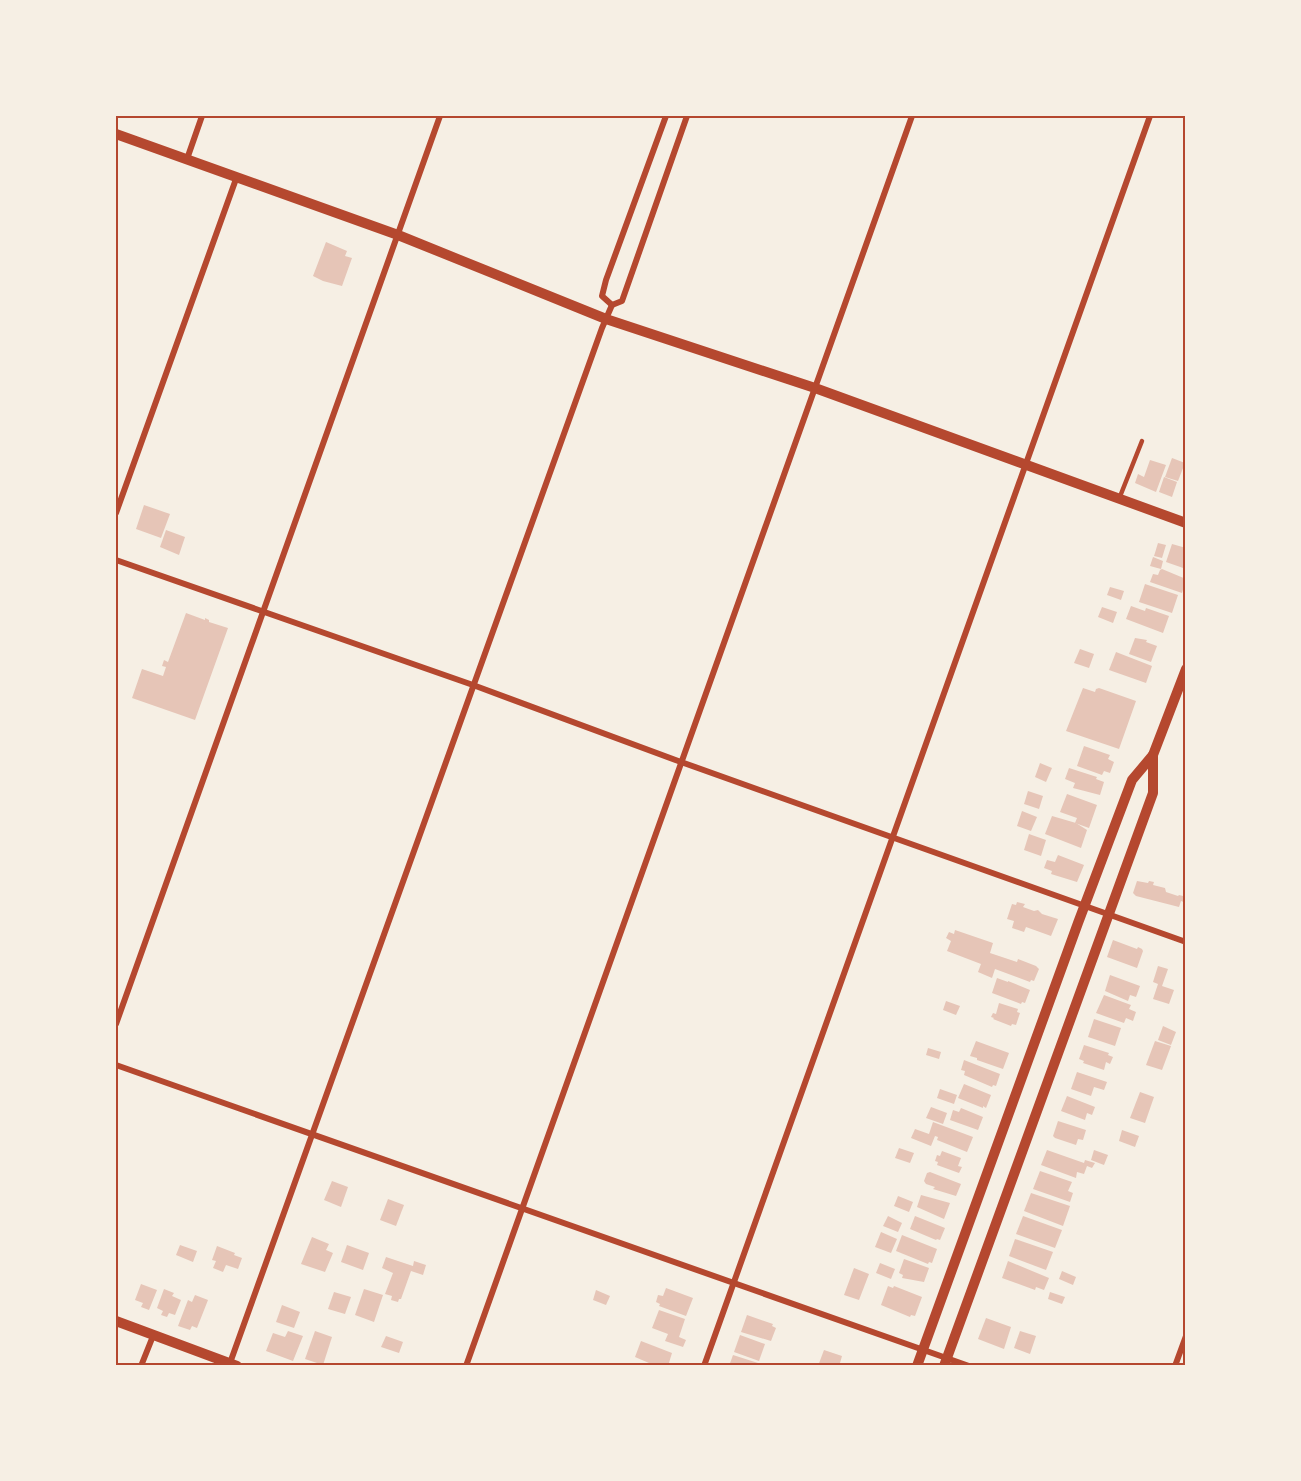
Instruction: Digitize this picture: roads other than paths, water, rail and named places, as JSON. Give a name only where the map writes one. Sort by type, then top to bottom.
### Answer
[{"type":"street","points":[[186,159],[202,116]]},
{"type":"street","points":[[116,1024],[440,116]]},
{"type":"street","points":[[612,305],[602,296],[606,280],[666,116]]},
{"type":"street","points":[[116,1321],[233,1364],[311,1134],[606,319],[612,305],[621,301],[687,116]]},
{"type":"street","points":[[466,1365],[912,116]]},
{"type":"street","points":[[704,1365],[1150,116]]},
{"type":"street","points":[[116,134],[236,179],[398,235],[606,319],[815,388],[1185,523]]},
{"type":"street","points":[[116,513],[236,179]]},
{"type":"street","points":[[116,560],[473,685],[681,762],[1185,942]]},
{"type":"street","points":[[917,1365],[1132,780],[1153,755],[1185,669]]},
{"type":"street","points":[[945,1361],[1153,793],[1153,755]]},
{"type":"street","points":[[116,1065],[923,1349],[945,1361],[969,1365]]},
{"type":"street","points":[[141,1365],[153,1335]]},
{"type":"street","points":[[1175,1365],[1185,1336]]},
{"type":"lane","points":[[1119,499],[1142,441]]}]
